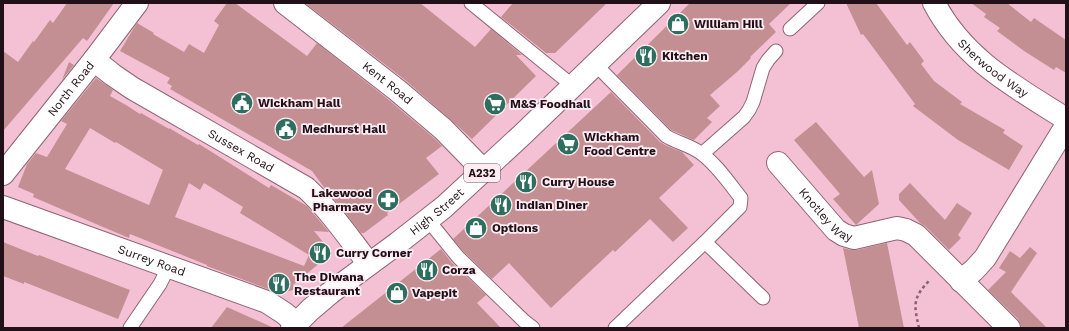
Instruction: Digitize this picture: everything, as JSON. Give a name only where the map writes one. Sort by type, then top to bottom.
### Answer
[{"type":"main road","name":"North Road","points":[[3,174],[94,60],[137,3]]},
{"type":"main road","name":"Kent Road","points":[[285,3],[397,90],[443,129],[484,171]]},
{"type":"main road","name":"High Street","points":[[294,326],[330,293],[444,207],[596,65],[659,3]]},
{"type":"main road","name":"Sherwood Way","points":[[934,3],[949,28],[980,61],[998,75],[1066,119]]},
{"type":"main road","name":"Sussex Road","points":[[94,60],[132,88],[306,188],[325,207],[369,264]]},
{"type":"main road","points":[[962,280],[985,258],[1066,126]]},
{"type":"main road","name":"Knotley Way","points":[[778,163],[836,230],[844,235],[854,238],[897,228],[906,230],[916,235],[1009,328]]},
{"type":"main road","name":"Surrey Road","points":[[3,207],[267,302],[284,313],[294,326]]},
{"type":"lane","points":[[471,3],[573,86]]},
{"type":"lane","points":[[790,29],[818,3]]},
{"type":"lane","points":[[702,154],[744,117],[753,102],[763,68],[776,51]]},
{"type":"lane","points":[[596,65],[666,136],[671,140],[695,149],[702,154],[715,166],[741,198],[740,207],[615,328]]},
{"type":"lane","points":[[428,220],[458,257],[533,328]]},
{"type":"lane","points":[[705,242],[763,298]]},
{"type":"lane","points":[[130,328],[160,284],[169,266]]},
{"type":"path","points":[[919,328],[915,310],[921,289],[946,265]]},
{"type":"building","points":[[67,3],[114,3],[87,41],[83,38],[3,131],[3,51],[18,62],[50,20],[53,23]]},
{"type":"building","points":[[227,3],[235,3],[307,56],[317,43],[389,100],[442,146],[426,158],[439,174],[387,213],[388,215],[364,233],[361,233],[312,171],[170,89],[172,86],[167,83],[170,78],[120,51],[137,23],[184,52],[189,44],[204,53],[219,25],[214,21]]},
{"type":"building","points":[[305,3],[420,3],[475,47],[491,29],[522,55],[516,55],[536,76],[472,139],[405,80]]},
{"type":"building","points":[[513,3],[607,3],[555,53],[546,53],[501,17]]},
{"type":"building","points":[[690,3],[791,3],[769,24],[776,32],[737,72],[710,95],[720,106],[707,118],[712,122],[694,140],[671,130],[617,75]]},
{"type":"building","points":[[846,3],[876,3],[907,45],[910,42],[924,61],[921,64],[934,81],[962,102],[960,104],[1005,130],[1003,133],[1023,146],[1009,170],[958,140],[913,106],[915,104],[863,34],[861,35]]},
{"type":"building","points":[[971,3],[1007,3],[1031,22],[1034,18],[1066,40],[1066,73],[1056,67],[1054,70],[1024,51],[997,31],[1000,28],[984,17],[986,14]]},
{"type":"building","points":[[69,62],[74,65],[62,80]]},
{"type":"building","points":[[96,78],[113,90],[110,96],[140,114],[141,113],[198,145],[199,144],[269,188],[271,185],[307,206],[329,232],[314,231],[332,253],[293,285],[297,289],[281,293],[207,266],[130,234],[129,238],[33,197],[34,194],[18,187],[27,164],[36,153],[47,157],[67,124],[61,121]],"holes":[[[90,128],[163,170],[149,205],[65,169]],[[189,183],[200,190],[204,183],[243,207],[240,213],[309,255],[304,266],[175,217]]]},
{"type":"building","points":[[611,92],[660,142],[682,152],[694,165],[659,198],[688,228],[673,242],[650,219],[615,252],[613,250],[551,308],[509,263],[492,279],[453,239]]},
{"type":"building","points":[[816,122],[864,177],[872,170],[879,204],[856,225],[833,199],[840,194],[794,140]]},
{"type":"building","points":[[910,183],[945,220],[957,203],[972,213],[958,235],[961,238],[949,250],[925,226],[920,223],[899,200],[899,194]]},
{"type":"building","points":[[3,242],[130,290],[118,319],[24,282],[24,284],[3,276]]},
{"type":"building","points":[[887,243],[904,328],[859,328],[843,248],[857,250]]},
{"type":"building","points":[[1030,247],[1037,253],[1011,292],[1047,328],[1022,328],[1018,319],[988,290],[1006,272],[999,268],[1010,251],[1020,258]]},
{"type":"building","points":[[441,249],[452,263],[486,295],[477,303],[501,328],[341,328]]},
{"type":"building","points":[[227,307],[274,328],[211,328]]},
{"type":"place","name":"William Hill","points":[[678,24]]},
{"type":"place","name":"Kitchen","points":[[646,56]]},
{"type":"place","name":"Wickham Hall","points":[[242,103]]},
{"type":"place","name":"M&S Foodhall","points":[[495,104]]},
{"type":"place","name":"Medhurst Hall","points":[[286,129]]},
{"type":"place","name":"Wickham Food Centre","points":[[568,144]]},
{"type":"place","name":"Curry House","points":[[526,182]]},
{"type":"place","name":"Lakewood Pharmacy","points":[[388,200]]},
{"type":"place","name":"Indian Diner","points":[[501,205]]},
{"type":"place","name":"Options","points":[[476,228]]},
{"type":"place","name":"Curry Corner","points":[[320,253]]},
{"type":"place","name":"Corza","points":[[427,270]]},
{"type":"place","name":"The Diwana Restaurant","points":[[279,284]]},
{"type":"place","name":"Vapepit","points":[[397,293]]}]
